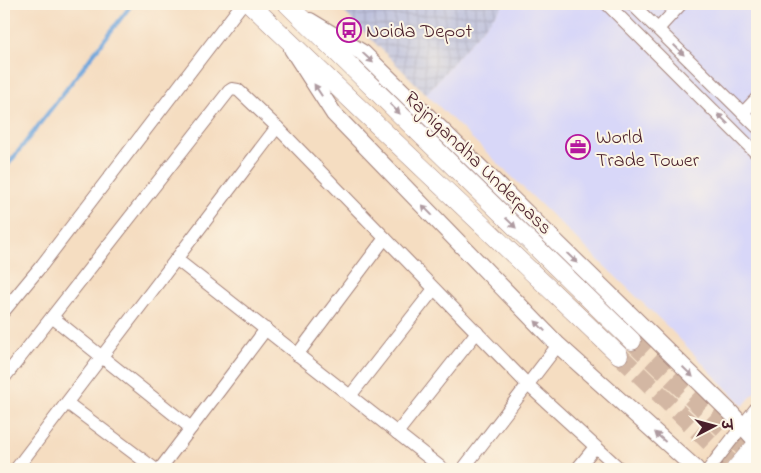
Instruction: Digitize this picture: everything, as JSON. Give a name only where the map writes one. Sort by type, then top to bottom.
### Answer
[{"type":"main road","points":[[250,4],[619,355]]},
{"type":"main road","name":"Rajnigandha Underpass","points":[[292,9],[632,341]]},
{"type":"main road","points":[[735,469],[757,443]]},
{"type":"street","points":[[4,311],[48,257],[242,4]]},
{"type":"street","points":[[608,4],[757,154]]},
{"type":"street","points":[[632,4],[757,128]]},
{"type":"street","points":[[658,29],[681,4]]},
{"type":"street","points":[[292,9],[363,53],[743,426],[757,443]]},
{"type":"street","points":[[286,39],[334,114],[558,344],[696,469]]},
{"type":"street","points":[[4,378],[229,90],[232,89],[238,90],[277,127],[528,385],[620,469]]},
{"type":"street","points":[[743,113],[757,98]]},
{"type":"street","points":[[16,469],[277,127]]},
{"type":"street","points":[[297,354],[385,238]]},
{"type":"street","points":[[176,259],[443,469]]},
{"type":"street","points":[[350,396],[434,289]]},
{"type":"street","points":[[52,317],[191,428]]},
{"type":"street","points":[[160,469],[266,329]]},
{"type":"street","points":[[397,433],[477,332]]},
{"type":"street","points":[[464,469],[558,344]]},
{"type":"street","points":[[66,403],[155,469]]},
{"type":"street","points":[[709,469],[757,407]]},
{"type":"street","points":[[578,469],[595,447]]},
{"type":"shaded area","points":[[336,4],[504,4],[426,94]]},
{"type":"shaded area","points":[[504,4],[757,4],[757,390],[743,406],[671,330],[426,94]]},
{"type":"waterway","points":[[4,170],[132,4]]},
{"type":"tunnel","points":[[632,341],[757,461]]},
{"type":"tunnel","points":[[619,355],[737,469]]},
{"type":"place","name":"Noida Depot","points":[[349,30]]},
{"type":"place","name":"World Trade Tower","points":[[578,147]]}]
